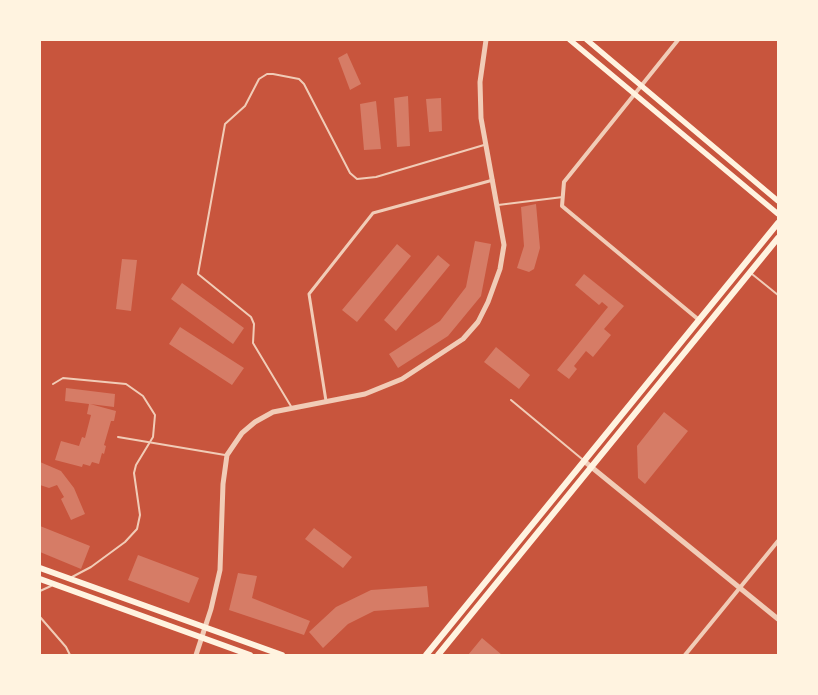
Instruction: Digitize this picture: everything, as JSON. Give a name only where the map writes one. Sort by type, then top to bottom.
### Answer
[{"type":"main road","points":[[570,40],[778,214]]},
{"type":"main road","points":[[587,40],[778,201]]},
{"type":"main road","points":[[426,655],[778,223]]},
{"type":"main road","points":[[438,655],[778,238]]},
{"type":"main road","points":[[40,568],[282,655]]},
{"type":"main road","points":[[40,579],[250,655]]},
{"type":"street","points":[[196,655],[211,609],[220,570],[223,484],[227,455],[242,433],[254,422],[272,412],[365,394],[402,379],[457,343],[478,322],[500,269],[504,245],[481,118],[480,82],[486,40]]},
{"type":"street","points":[[678,40],[564,182],[562,206],[699,320]]},
{"type":"street","points":[[326,401],[308,294],[373,213],[493,180]]},
{"type":"street","points":[[584,461],[778,618]]},
{"type":"street","points":[[685,655],[778,541]]},
{"type":"lane","points":[[292,408],[253,343],[254,324],[251,317],[198,274],[225,124],[245,106],[259,79],[267,74],[273,74],[293,77],[304,84],[350,173],[357,179],[376,177],[486,145]]},
{"type":"lane","points":[[498,205],[563,197]]},
{"type":"lane","points":[[750,272],[778,295]]},
{"type":"lane","points":[[40,591],[91,568],[125,542],[137,529],[140,515],[134,473],[136,465],[152,437],[155,415],[144,396],[126,384],[63,378],[53,384]]},
{"type":"lane","points":[[511,400],[584,461]]},
{"type":"lane","points":[[118,437],[227,455]]},
{"type":"lane","points":[[40,618],[66,647],[70,655]]},
{"type":"building","points":[[347,53],[361,84],[350,90],[338,58]]},
{"type":"building","points":[[408,96],[410,146],[397,147],[394,98]]},
{"type":"building","points":[[441,98],[442,131],[429,132],[426,99]]},
{"type":"building","points":[[376,101],[381,149],[364,150],[360,104]]},
{"type":"building","points":[[536,204],[540,248],[534,269],[529,272],[517,268],[524,246],[521,207]]},
{"type":"building","points":[[475,241],[491,244],[481,296],[448,336],[398,368],[389,354],[440,321],[466,287]]},
{"type":"building","points":[[397,244],[411,256],[357,322],[342,310]]},
{"type":"building","points":[[438,255],[450,265],[396,331],[384,320]]},
{"type":"building","points":[[122,259],[137,260],[131,311],[116,309]]},
{"type":"building","points":[[584,274],[624,306],[604,329],[611,335],[593,357],[586,351],[574,366],[577,369],[569,379],[557,370],[608,307],[602,302],[599,305],[575,285]]},
{"type":"building","points":[[182,283],[244,328],[233,344],[171,299]]},
{"type":"building","points":[[180,327],[244,368],[232,385],[169,344]]},
{"type":"building","points":[[496,347],[530,375],[519,389],[484,362]]},
{"type":"building","points":[[66,388],[115,394],[114,407],[90,404],[116,411],[104,445],[106,446],[104,454],[102,453],[99,464],[92,462],[90,466],[83,464],[82,467],[55,460],[61,441],[79,446],[82,437],[85,438],[91,415],[87,414],[89,404],[65,401]]},
{"type":"building","points":[[664,412],[688,431],[645,484],[638,478],[637,446]]},
{"type":"building","points":[[40,462],[61,471],[74,488],[85,514],[71,520],[61,499],[64,497],[57,485],[49,488],[40,485]]},
{"type":"building","points":[[40,526],[90,546],[81,569],[40,552]]},
{"type":"building","points":[[314,528],[352,557],[343,568],[305,539]]},
{"type":"building","points":[[138,555],[199,578],[189,603],[128,580]]},
{"type":"building","points":[[238,573],[257,576],[252,598],[310,621],[304,635],[229,610]]},
{"type":"building","points":[[427,586],[429,607],[374,611],[348,624],[323,648],[309,632],[336,607],[371,590]]},
{"type":"building","points":[[482,638],[502,655],[468,655]]}]
